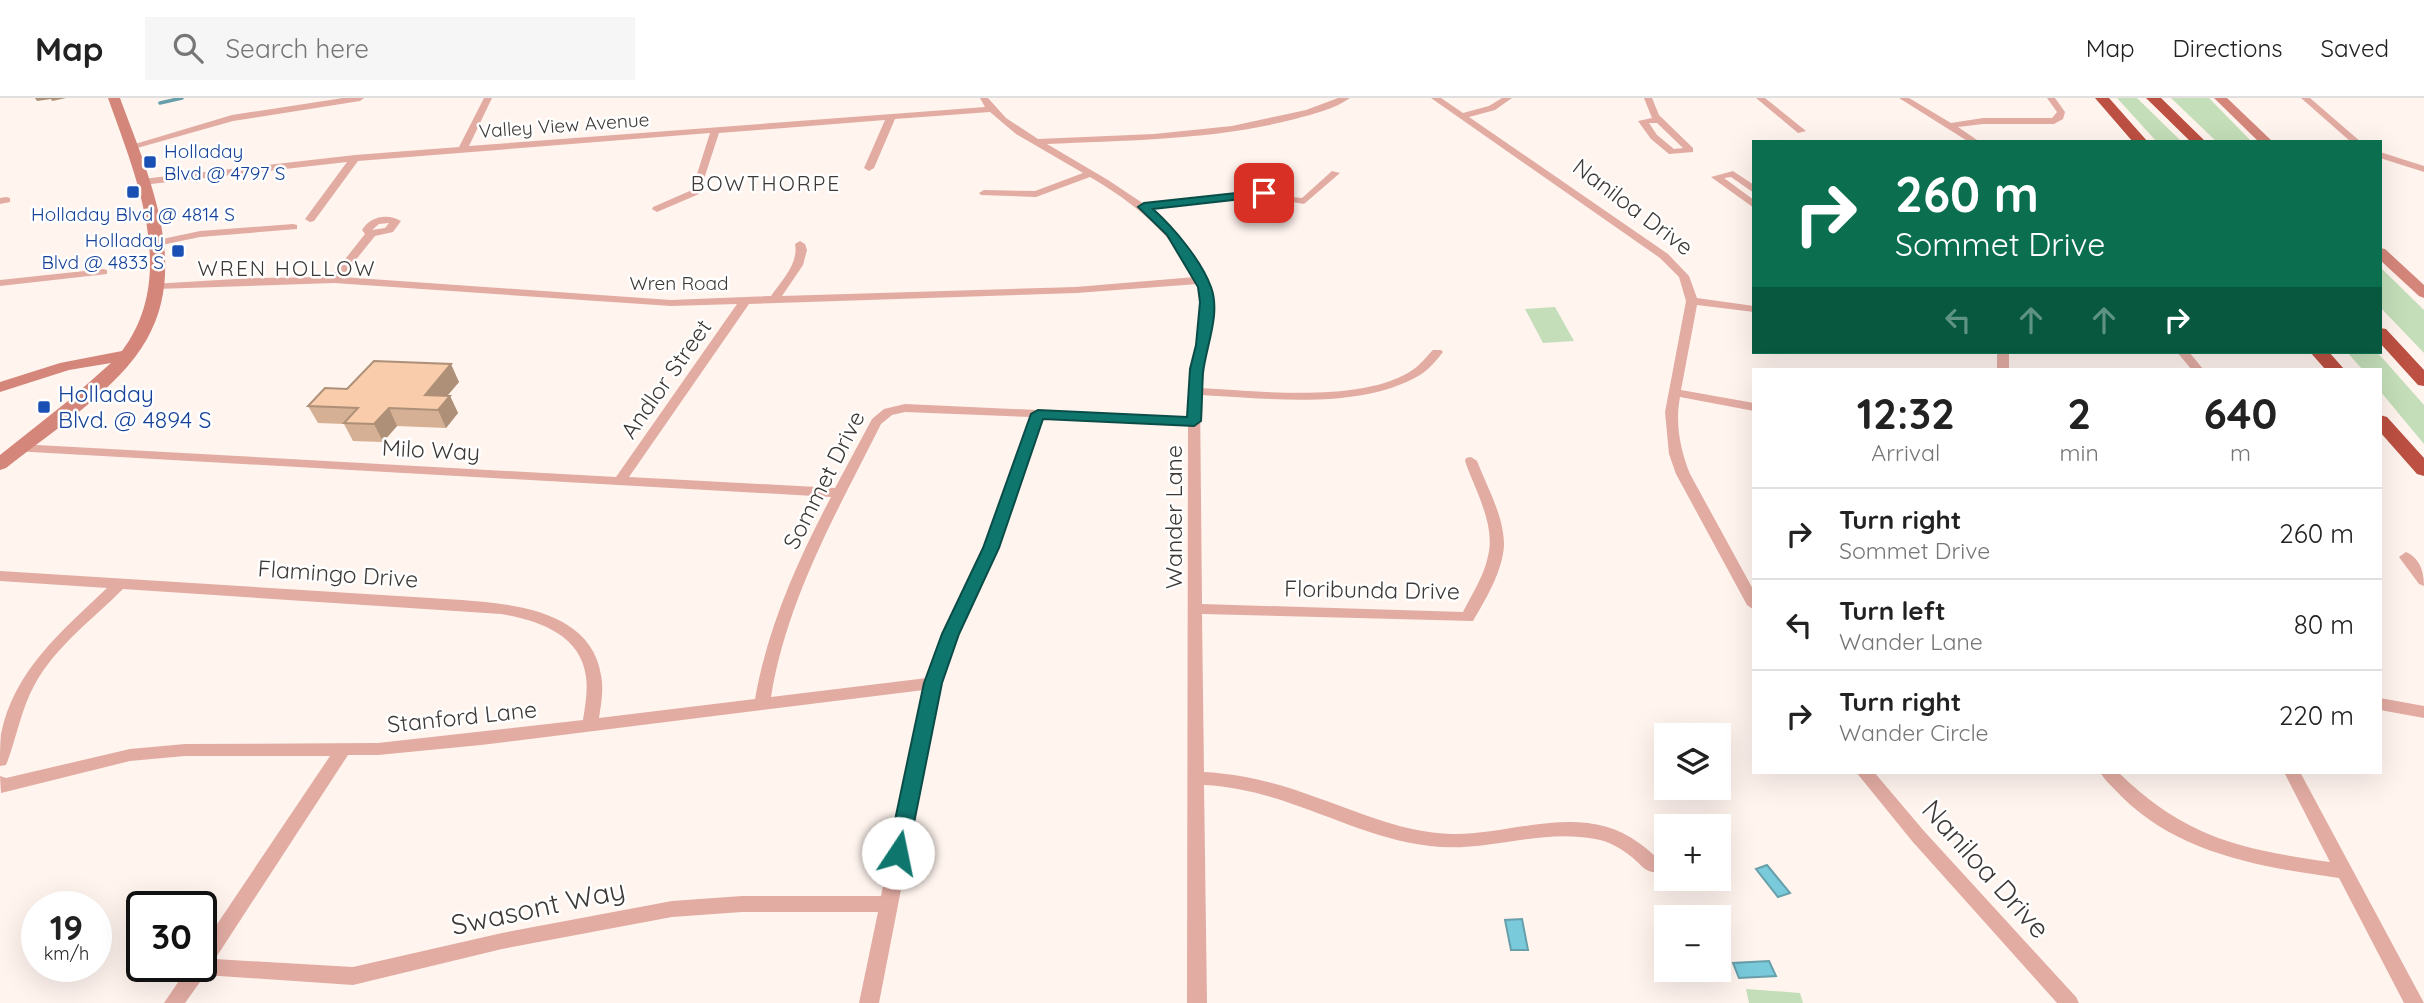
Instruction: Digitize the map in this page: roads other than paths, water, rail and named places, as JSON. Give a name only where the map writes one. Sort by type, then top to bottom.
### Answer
[{"type":"highway","points":[[2102,98],[2139,140]]},
{"type":"highway","points":[[2153,98],[2197,140]]},
{"type":"highway","points":[[2382,335],[2424,381]]},
{"type":"highway","points":[[2321,354],[2334,368]]},
{"type":"highway","points":[[2382,423],[2424,470]]},
{"type":"main road","points":[[0,464],[100,380],[126,355],[146,326],[159,271],[157,243],[153,219],[114,98]]},
{"type":"main road","points":[[2220,98],[2265,140]]},
{"type":"main road","points":[[2382,254],[2424,293]]},
{"type":"main road","points":[[0,387],[66,366],[126,355]]},
{"type":"street","points":[[130,147],[232,118],[360,98]]},
{"type":"street","points":[[463,149],[488,98]]},
{"type":"street","points":[[1036,142],[1240,130],[1287,119],[1346,98]]},
{"type":"street","name":"Naniloa Drive","points":[[1435,98],[1672,262],[1689,284],[1692,301]]},
{"type":"street","points":[[1462,116],[1492,108],[1508,98]]},
{"type":"street","points":[[1648,98],[1656,118],[1690,150],[1672,152],[1654,136],[1643,121],[1656,118]]},
{"type":"street","points":[[1760,98],[1801,131]]},
{"type":"street","points":[[1903,98],[1973,140]]},
{"type":"street","points":[[1949,126],[1983,121],[2041,123],[2057,119],[2061,112],[2051,98]]},
{"type":"street","points":[[2305,98],[2355,140]]},
{"type":"street","name":"Valley View Avenue","points":[[142,182],[355,158],[890,119],[987,104]]},
{"type":"street","name":"Wander Lane","points":[[987,104],[1036,142],[1144,207],[1172,233],[1202,280],[1207,302],[1203,345],[1194,391],[1197,1003]]},
{"type":"street","points":[[869,168],[890,119]]},
{"type":"street","points":[[657,209],[696,192],[715,132]]},
{"type":"street","points":[[2382,156],[2424,169]]},
{"type":"street","points":[[310,219],[355,158]]},
{"type":"street","points":[[1144,207],[1253,193],[1276,194],[1304,201],[1335,173]]},
{"type":"street","points":[[984,193],[1035,194],[1090,174]]},
{"type":"street","points":[[1752,188],[1733,174],[1716,177],[1752,204]]},
{"type":"street","points":[[157,243],[200,234],[293,227]]},
{"type":"street","points":[[334,280],[371,234]]},
{"type":"street","points":[[774,300],[801,258],[803,249],[800,244]]},
{"type":"street","points":[[0,284],[103,272]]},
{"type":"street","name":"Wren Road","points":[[156,286],[334,280],[638,302],[1076,290],[1202,280]]},
{"type":"street","name":"Andlor Street","points":[[620,481],[746,300]]},
{"type":"street","points":[[1752,309],[1692,301],[1675,392],[1671,433],[1679,464],[1752,601]]},
{"type":"street","points":[[1194,391],[1351,394],[1409,376],[1427,367],[1437,352]]},
{"type":"street","points":[[2185,354],[2196,368]]},
{"type":"street","points":[[1675,392],[1752,407]]},
{"type":"street","name":"Sommet Drive","points":[[762,704],[770,653],[781,617],[877,422],[888,412],[905,408],[1194,421]]},
{"type":"street","points":[[869,1003],[933,683],[951,634],[991,548],[1038,414]]},
{"type":"street","name":"Milo Way","points":[[19,448],[841,493]]},
{"type":"street","name":"Floribunda Drive","points":[[1195,609],[1468,617],[1497,548],[1495,533],[1471,461]]},
{"type":"street","points":[[2406,557],[2424,581]]},
{"type":"street","name":"Flamingo Drive","points":[[0,576],[463,604],[506,608],[534,615],[554,623],[571,635],[588,656],[593,672],[594,691],[590,724]]},
{"type":"street","points":[[0,760],[22,694],[32,676],[44,660],[120,583]]},
{"type":"street","name":"Stanford Lane","points":[[0,783],[1,786],[130,755],[220,749],[343,750],[481,739],[933,683]]},
{"type":"street","points":[[2382,704],[2424,712]]},
{"type":"street","points":[[217,941],[343,750]]},
{"type":"street","name":"Naniloa Drive","points":[[1866,774],[2069,1003]]},
{"type":"street","points":[[2110,774],[2148,810],[2202,842],[2260,860],[2345,871]]},
{"type":"street","points":[[2293,774],[2414,1003]]},
{"type":"street","points":[[1197,778],[1245,781],[1430,839],[1473,840],[1546,829],[1590,831],[1622,841],[1653,865]]},
{"type":"street","name":"Swasont Way","points":[[217,966],[353,976],[502,941],[672,909],[742,904],[888,904]]},
{"type":"street","points":[[174,1003],[189,982]]},
{"type":"water","points":[[1767,865],[1790,893],[1778,897],[1756,869]]},
{"type":"water","points":[[1522,919],[1528,950],[1511,950],[1505,920]]},
{"type":"water","points":[[1769,961],[1776,976],[1739,978],[1733,963]]},
{"type":"waterway","points":[[160,103],[182,98]]},
{"type":"place","name":"Holladay Blvd @ 4797 S","points":[[150,162]]},
{"type":"place","name":"Holladay Blvd @ 4814 S","points":[[133,192]]},
{"type":"place","name":"Holladay Blvd @ 4833 S","points":[[178,251]]},
{"type":"place","name":"Holladay Blvd. @ 4894 S","points":[[44,407]]},
{"type":"district","name":"BOWTHORPE","points":[[766,184]]},
{"type":"district","name":"WREN HOLLOW","points":[[287,269]]}]
